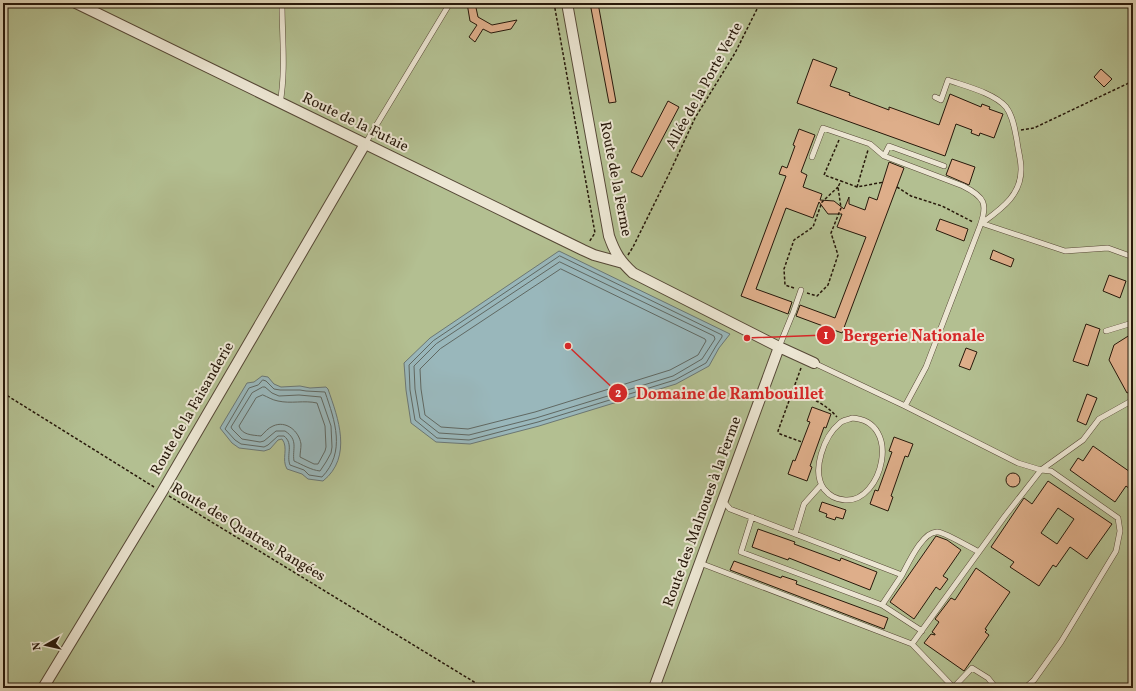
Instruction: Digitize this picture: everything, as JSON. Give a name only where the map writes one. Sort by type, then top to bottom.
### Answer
[{"type":"street","name":"Route de la Futaie","points":[[76,3],[280,104],[583,250],[594,255],[622,263]]},
{"type":"street","name":"Route de la Ferme","points":[[567,3],[609,236],[622,263],[633,273],[779,347],[814,363]]},
{"type":"street","name":"Route de la Faisanderie","points":[[43,688],[162,492],[365,144]]},
{"type":"street","name":"Route des Malnoues à la Ferme","points":[[654,688],[779,347]]},
{"type":"lane","points":[[280,104],[283,90],[284,61],[282,3]]},
{"type":"lane","points":[[365,144],[450,3]]},
{"type":"lane","points":[[935,97],[941,100],[948,80],[998,100],[1006,107],[1012,119],[1016,132],[1021,168],[1018,186],[1015,194],[1008,202],[980,225]]},
{"type":"lane","points":[[812,157],[823,128],[870,144],[884,156],[963,186],[974,192],[983,201],[985,212],[926,367],[905,406]]},
{"type":"lane","points":[[884,156],[889,146],[944,166]]},
{"type":"lane","points":[[980,225],[1065,251],[1108,248],[1133,257]]},
{"type":"lane","points":[[779,347],[801,290]]},
{"type":"lane","points":[[1106,331],[1129,324],[1133,325]]},
{"type":"lane","points":[[814,363],[905,406],[1018,463],[1041,470],[1051,471],[1118,518],[1120,532],[1116,551],[1061,642],[1034,680],[1025,688]]},
{"type":"lane","points":[[912,644],[1041,470],[1083,440],[1099,420],[1133,400]]},
{"type":"lane","points":[[852,418],[860,419],[870,424],[878,431],[882,446],[880,467],[877,476],[865,493],[858,498],[848,500],[829,496],[821,485],[818,474],[822,451],[829,438],[842,421],[852,418]]},
{"type":"lane","points":[[795,534],[804,504],[821,485]]},
{"type":"lane","points":[[723,501],[730,509],[902,575]]},
{"type":"lane","points":[[752,517],[741,552],[882,605],[922,631]]},
{"type":"lane","points":[[882,605],[902,575],[922,540],[931,532],[938,532],[979,552]]},
{"type":"lane","points":[[700,563],[912,644],[954,688],[972,668],[988,678],[996,688]]},
{"type":"path","points":[[554,3],[595,233],[583,250]]},
{"type":"path","name":"Allée de la Porte Verte","points":[[622,263],[633,247],[695,118],[735,53],[760,3]]},
{"type":"path","points":[[1016,132],[1034,128],[1133,81]]},
{"type":"path","points":[[837,145],[824,175],[857,187],[884,182]]},
{"type":"path","points":[[857,187],[866,156]]},
{"type":"path","points":[[838,187],[841,208],[831,233],[838,255],[828,286],[817,296],[785,285],[784,269],[794,240],[813,227],[822,202],[838,187],[841,181]]},
{"type":"path","points":[[897,187],[912,196],[942,206],[980,225]]},
{"type":"path","points":[[802,442],[780,434],[778,431],[805,358]]},
{"type":"path","points":[[793,391],[816,400],[833,412],[842,421]]},
{"type":"path","name":"Route des Quatres Rangées","points":[[3,393],[162,492],[484,688]]},
{"type":"green space","points":[[3,3],[1133,3],[1133,688],[3,688]]},
{"type":"water","points":[[559,251],[730,334],[719,348],[709,366],[676,384],[539,426],[470,444],[436,442],[411,423],[404,363],[430,338]]},
{"type":"water","points":[[262,376],[268,377],[274,384],[281,387],[326,387],[328,389],[339,425],[340,449],[338,461],[323,481],[308,479],[302,474],[287,469],[285,465],[285,446],[282,439],[278,440],[270,449],[264,451],[239,448],[232,443],[220,428],[247,383],[254,382]]},
{"type":"building","points":[[467,3],[475,3],[478,17],[492,25],[517,20],[511,29],[491,33],[483,29],[475,42],[469,37],[477,25],[470,21]]},
{"type":"building","points":[[590,3],[598,3],[616,102],[609,103]]},
{"type":"building","points":[[813,59],[837,68],[830,86],[889,110],[889,107],[939,125],[950,94],[981,107],[982,104],[990,107],[989,109],[1003,114],[994,138],[980,133],[979,136],[971,133],[972,130],[956,124],[945,156],[797,103]]},
{"type":"building","points":[[1101,69],[1112,79],[1104,87],[1094,77]]},
{"type":"building","points":[[668,101],[679,107],[642,177],[631,172]]},
{"type":"building","points":[[799,129],[815,135],[801,172],[807,175],[803,187],[822,194],[820,200],[834,201],[844,209],[849,197],[849,204],[865,210],[869,197],[877,200],[889,162],[904,168],[842,333],[796,316],[800,305],[835,318],[866,237],[837,227],[842,214],[828,214],[819,202],[813,218],[786,208],[756,289],[792,302],[788,314],[741,296],[786,176],[779,174],[782,166],[787,168]]},
{"type":"building","points":[[952,159],[975,167],[969,185],[946,175]]},
{"type":"building","points":[[940,219],[968,229],[964,241],[936,230]]},
{"type":"building","points":[[993,250],[1014,259],[1011,267],[990,259]]},
{"type":"building","points":[[1109,275],[1126,281],[1120,298],[1103,291]]},
{"type":"building","points":[[1086,324],[1100,329],[1088,366],[1073,361]]},
{"type":"building","points":[[1133,333],[1133,390],[1127,393],[1109,360],[1114,345]]},
{"type":"building","points":[[966,348],[977,352],[970,370],[959,366]]},
{"type":"building","points":[[1087,394],[1097,398],[1086,425],[1077,421]]},
{"type":"building","points":[[812,407],[831,414],[826,428],[824,427],[810,466],[812,467],[807,481],[788,474],[793,460],[795,461],[810,422],[807,421]]},
{"type":"building","points":[[894,437],[913,444],[908,457],[905,456],[891,496],[893,497],[888,511],[870,504],[875,490],[878,491],[892,452],[889,451]]},
{"type":"building","points":[[1093,446],[1133,474],[1133,485],[1130,489],[1126,486],[1115,502],[1070,470],[1078,458],[1083,461]]},
{"type":"building","points":[[1010,473],[1016,473],[1020,477],[1020,483],[1016,487],[1010,487],[1006,483],[1006,477]]},
{"type":"building","points":[[1048,481],[1112,524],[1087,559],[1070,547],[1056,567],[1053,565],[1039,586],[1010,567],[1014,562],[991,547],[1024,498],[1032,504]],"holes":[[[1058,508],[1074,519],[1057,544],[1041,533]]]},
{"type":"building","points":[[822,502],[846,510],[843,519],[836,517],[835,520],[826,517],[827,514],[819,511]]},
{"type":"building","points":[[758,529],[795,542],[794,544],[840,561],[841,558],[877,572],[870,590],[789,558],[788,560],[752,547]]},
{"type":"building","points":[[936,536],[947,540],[961,550],[943,576],[948,579],[940,590],[936,587],[914,619],[890,602]]},
{"type":"building","points":[[734,561],[781,578],[782,576],[797,581],[796,584],[888,618],[884,629],[730,570]]},
{"type":"building","points":[[976,568],[1010,592],[985,629],[987,630],[985,632],[989,635],[964,671],[924,643],[931,634],[935,635],[932,632],[939,622],[935,619],[951,598],[955,600]]},
{"type":"place","name":"Bergerie Nationale","points":[[747,338]]},
{"type":"place","name":"Domaine de Rambouillet","points":[[568,346]]}]
